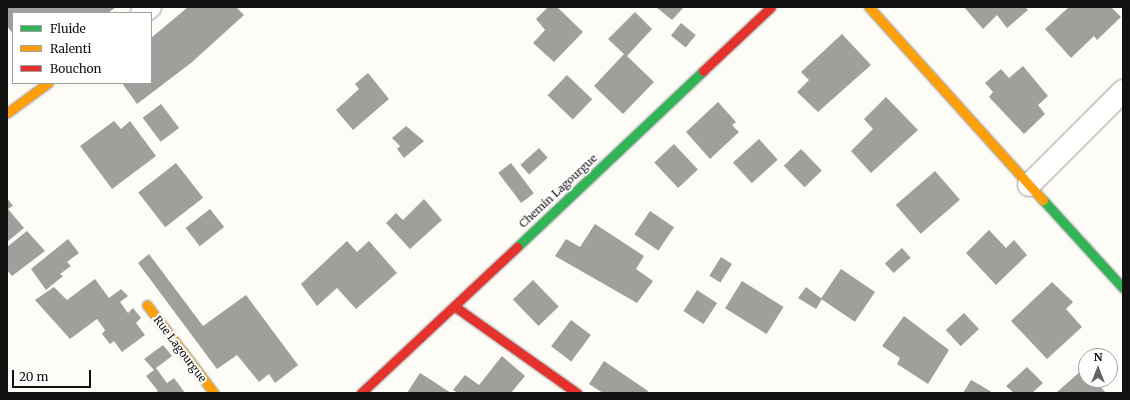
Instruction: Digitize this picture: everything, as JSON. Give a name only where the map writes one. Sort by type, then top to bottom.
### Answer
[{"type":"street","name":"Chemin Lagourgue","points":[[361,393],[771,7]]},
{"type":"street","points":[[869,7],[1123,288]]},
{"type":"street","points":[[7,114],[47,84]]},
{"type":"street","points":[[1029,185],[1123,91]]},
{"type":"street","name":"Rue Lagourgue","points":[[147,305],[214,393]]},
{"type":"street","points":[[454,306],[577,393]]},
{"type":"building","points":[[7,7],[116,7],[109,12],[12,12],[12,33],[7,26]]},
{"type":"building","points":[[188,7],[236,7],[244,15],[191,63],[137,104],[123,84],[152,84],[152,37]]},
{"type":"building","points":[[548,7],[557,7],[583,32],[554,62],[533,43],[545,30],[536,19]]},
{"type":"building","points":[[656,7],[684,7],[672,20]]},
{"type":"building","points":[[964,7],[1025,7],[1028,10],[1007,28],[997,15],[983,29]]},
{"type":"building","points":[[1069,7],[1111,7],[1121,17],[1097,40],[1094,36],[1071,58],[1045,29]]},
{"type":"building","points":[[635,12],[652,29],[627,56],[654,82],[623,114],[594,86],[624,54],[608,39]]},
{"type":"building","points":[[681,23],[696,35],[686,47],[671,35]]},
{"type":"building","points":[[842,34],[871,65],[818,112],[797,92],[809,80],[801,72]]},
{"type":"building","points":[[1023,66],[1048,96],[1038,105],[1045,114],[1024,134],[989,97],[993,92],[985,83],[1001,69],[1009,78]]},
{"type":"building","points":[[368,73],[389,99],[353,130],[336,110],[359,89],[355,84]]},
{"type":"building","points":[[567,75],[592,99],[573,119],[548,95]]},
{"type":"building","points":[[886,97],[918,130],[871,173],[851,151],[873,129],[864,119]]},
{"type":"building","points":[[718,102],[736,122],[732,125],[739,132],[710,159],[686,132]]},
{"type":"building","points":[[161,104],[179,128],[161,142],[143,118]]},
{"type":"building","points":[[114,121],[121,129],[130,121],[156,156],[112,189],[80,146]]},
{"type":"building","points":[[406,126],[424,141],[404,158],[397,149],[400,146],[392,138]]},
{"type":"building","points":[[759,139],[778,160],[752,183],[733,162]]},
{"type":"building","points":[[674,144],[698,170],[678,188],[654,162]]},
{"type":"building","points":[[539,148],[548,158],[529,174],[520,165]]},
{"type":"building","points":[[801,149],[822,171],[805,187],[784,166]]},
{"type":"building","points":[[176,163],[203,198],[165,227],[138,193]]},
{"type":"building","points":[[511,163],[534,193],[521,203],[498,173]]},
{"type":"building","points":[[935,171],[960,200],[921,234],[896,205]]},
{"type":"building","points":[[7,198],[13,206],[8,209],[24,228],[7,242]]},
{"type":"building","points":[[424,199],[442,220],[410,249],[386,223],[396,213],[403,220]]},
{"type":"building","points":[[210,209],[224,227],[200,246],[186,228]]},
{"type":"building","points":[[650,211],[674,227],[658,250],[634,234]]},
{"type":"building","points":[[595,224],[644,256],[636,269],[653,281],[637,303],[555,256],[566,239],[580,247]]},
{"type":"building","points":[[989,230],[1006,248],[1014,240],[1027,255],[996,285],[966,253]]},
{"type":"building","points":[[27,231],[45,251],[12,276],[7,270],[7,247]]},
{"type":"building","points":[[68,239],[79,253],[67,262],[71,266],[60,274],[63,276],[46,290],[31,269]]},
{"type":"building","points":[[347,241],[357,252],[369,241],[397,273],[356,309],[337,288],[317,306],[301,284]]},
{"type":"building","points":[[902,248],[911,258],[894,273],[885,263]]},
{"type":"building","points":[[149,254],[203,326],[246,295],[298,365],[275,383],[269,374],[259,382],[237,355],[217,369],[138,263]]},
{"type":"building","points":[[721,257],[732,264],[720,283],[709,276]]},
{"type":"building","points":[[841,269],[875,292],[855,322],[821,299]]},
{"type":"building","points":[[95,279],[109,298],[121,289],[128,296],[120,302],[128,313],[133,308],[141,318],[136,323],[145,335],[122,352],[114,341],[110,344],[102,334],[105,330],[97,319],[70,339],[35,300],[54,287],[67,300]]},
{"type":"building","points":[[533,280],[559,307],[539,326],[513,299]]},
{"type":"building","points":[[742,281],[784,307],[767,334],[725,308]]},
{"type":"building","points":[[1052,282],[1073,302],[1066,309],[1082,327],[1047,359],[1011,321]]},
{"type":"building","points":[[806,287],[822,299],[816,309],[798,298]]},
{"type":"building","points":[[697,290],[717,303],[704,324],[683,311]]},
{"type":"building","points":[[964,313],[979,329],[961,346],[946,330]]},
{"type":"building","points":[[904,316],[949,350],[928,384],[897,364],[900,358],[882,346]]},
{"type":"building","points":[[571,320],[591,335],[571,361],[551,346]]},
{"type":"building","points":[[163,345],[172,356],[156,368],[167,383],[174,378],[185,393],[155,393],[158,391],[146,376],[154,370],[144,359]]},
{"type":"building","points":[[502,356],[525,376],[511,393],[458,393],[453,390],[465,375],[479,385]]},
{"type":"building","points":[[604,361],[648,391],[647,393],[603,393],[589,384]]},
{"type":"building","points":[[1027,367],[1043,383],[1032,393],[1014,393],[1006,386]]},
{"type":"building","points":[[420,373],[428,378],[451,393],[407,393]]},
{"type":"building","points":[[1078,373],[1078,388],[1101,388],[1106,393],[1056,393]]},
{"type":"building","points":[[971,380],[980,385],[993,393],[963,393]]},
{"type":"traffic: fast","points":[[517,247],[703,71]]},
{"type":"traffic: fast","points":[[1043,200],[1123,288]]},
{"type":"traffic: slow","points":[[869,7],[1043,200]]},
{"type":"traffic: slow","points":[[7,113],[47,84]]},
{"type":"traffic: slow","points":[[147,305],[214,393]]},
{"type":"traffic: jam","points":[[703,71],[771,7]]},
{"type":"traffic: jam","points":[[361,393],[517,247]]},
{"type":"traffic: jam","points":[[454,306],[577,393]]}]
